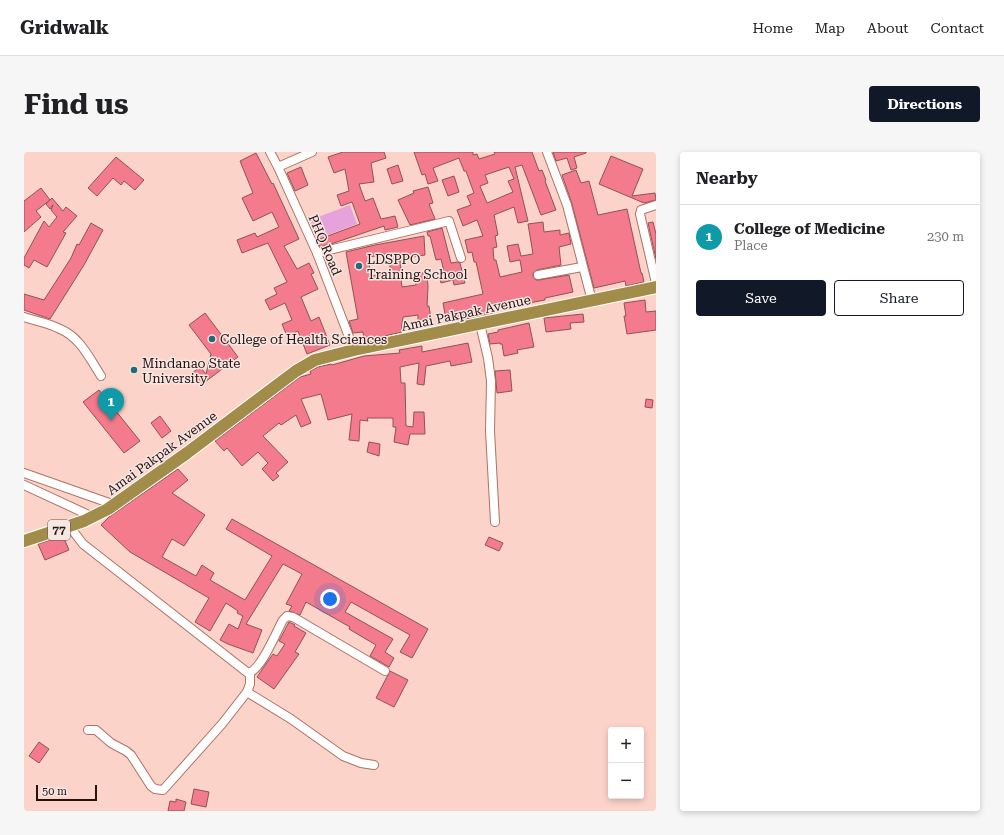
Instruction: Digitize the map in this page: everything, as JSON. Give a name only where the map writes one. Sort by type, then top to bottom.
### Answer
[{"type":"highway","name":"Amai Pakpak Avenue","points":[[24,541],[70,527],[93,518],[115,505],[306,364],[315,360],[354,350],[656,288]]},
{"type":"street","name":"PHQ Road","points":[[270,152],[317,253],[354,350]]},
{"type":"street","points":[[278,167],[312,152]]},
{"type":"street","points":[[547,152],[567,205],[592,301]]},
{"type":"street","points":[[656,205],[643,208],[640,214],[656,283]]},
{"type":"street","points":[[317,253],[449,221],[461,258]]},
{"type":"street","points":[[538,275],[582,267]]},
{"type":"street","points":[[24,317],[52,325],[70,334],[78,342],[101,376]]},
{"type":"street","points":[[480,324],[488,358],[491,381],[490,411],[495,522]]},
{"type":"street","points":[[93,518],[24,485],[26,474],[115,505]]},
{"type":"street","points":[[64,504],[69,489]]},
{"type":"street","points":[[70,527],[83,544],[243,670],[250,673]]},
{"type":"street","points":[[88,730],[96,730],[111,743],[131,755],[151,786],[155,789],[163,790],[222,724],[247,692],[250,684],[250,673],[262,661],[282,620],[287,616],[293,617],[385,671]]},
{"type":"street","points":[[247,692],[291,719],[343,756],[361,763],[374,765]]},
{"type":"shaded area","points":[[350,205],[357,224],[317,239],[310,220]]},
{"type":"building","points":[[343,152],[384,152],[386,158],[371,163],[374,182],[359,184],[365,201],[373,198],[381,219],[395,216],[398,227],[385,230],[384,226],[320,247],[317,240],[360,224],[352,202],[341,206],[337,195],[349,191],[345,169],[334,173],[328,157]]},
{"type":"building","points":[[414,152],[473,152],[473,155],[477,154],[479,159],[495,154],[494,152],[532,152],[539,171],[542,170],[556,210],[541,215],[522,165],[515,167],[528,221],[518,223],[514,207],[494,215],[498,235],[495,236],[497,247],[493,248],[494,260],[496,260],[500,277],[522,272],[520,260],[510,262],[507,246],[518,244],[521,256],[533,254],[528,224],[543,222],[544,232],[560,230],[560,235],[569,233],[571,244],[559,247],[561,265],[537,270],[533,273],[533,276],[536,280],[539,280],[569,275],[573,292],[529,303],[528,301],[507,305],[506,302],[491,304],[493,313],[457,321],[455,312],[445,314],[443,303],[483,294],[476,262],[474,262],[472,252],[468,253],[465,240],[483,236],[477,220],[463,226],[457,210],[471,205],[467,196],[474,193],[466,171],[464,171],[459,158],[433,168],[438,181],[428,184],[425,174],[422,175]],"holes":[[[509,167],[514,179],[508,181],[513,192],[487,203],[480,186],[488,183],[485,175]]]},
{"type":"building","points":[[553,152],[586,153],[574,157],[577,168],[571,170],[567,158],[556,161]]},
{"type":"building","points":[[256,153],[272,184],[273,183],[299,239],[284,246],[297,269],[309,263],[314,273],[311,274],[318,289],[301,297],[311,321],[319,317],[330,345],[307,354],[298,331],[287,336],[282,324],[292,320],[285,303],[270,310],[265,300],[277,294],[274,288],[287,282],[268,243],[242,253],[237,240],[255,233],[257,237],[279,227],[272,212],[253,221],[242,198],[253,193],[240,161]]},
{"type":"building","points":[[611,156],[643,169],[632,196],[655,193],[656,200],[644,203],[599,184]]},
{"type":"building","points":[[116,157],[144,180],[135,190],[124,181],[121,185],[113,178],[97,196],[88,188]]},
{"type":"building","points":[[398,165],[403,181],[392,184],[387,169]]},
{"type":"building","points":[[301,167],[308,185],[295,191],[287,173]]},
{"type":"building","points":[[576,170],[581,183],[589,181],[598,215],[627,209],[644,282],[626,286],[625,281],[594,288],[572,204],[562,175]]},
{"type":"building","points":[[454,176],[459,192],[448,196],[442,180]]},
{"type":"building","points":[[428,187],[433,203],[429,204],[435,219],[410,225],[398,200],[414,193],[413,191]]},
{"type":"building","points":[[41,188],[50,200],[36,211],[41,217],[24,232],[24,201]]},
{"type":"building","points":[[52,198],[63,211],[66,207],[77,216],[63,232],[66,233],[47,267],[34,260],[29,268],[24,265],[24,258],[44,221],[49,227],[57,217],[51,210],[53,205],[50,209],[46,204]]},
{"type":"building","points":[[653,222],[656,234],[656,259],[648,223]]},
{"type":"building","points":[[91,223],[103,230],[84,265],[50,319],[24,310],[24,294],[44,300],[71,258],[77,244],[79,245]]},
{"type":"building","points":[[442,228],[451,263],[460,263],[465,283],[454,285],[453,280],[441,283],[438,273],[444,272],[441,259],[436,260],[430,236],[428,236],[427,232]]},
{"type":"building","points":[[424,236],[425,255],[400,259],[400,270],[402,287],[416,285],[415,273],[427,273],[427,306],[429,306],[431,319],[418,320],[418,315],[403,317],[402,332],[364,339],[363,332],[353,333],[349,321],[358,319],[346,252]],"holes":[[[388,254],[391,273],[371,276],[368,257]]]},
{"type":"building","points":[[645,300],[646,312],[656,311],[656,330],[627,334],[624,316],[626,316],[624,303]]},
{"type":"building","name":"College of Health Sciences","points":[[205,313],[238,357],[201,385],[192,373],[200,367],[206,374],[211,354],[189,325]]},
{"type":"building","points":[[583,314],[584,322],[570,323],[571,329],[546,332],[544,318]]},
{"type":"building","points":[[529,323],[534,347],[517,350],[518,353],[504,356],[502,344],[490,344],[488,334],[498,332],[498,330]]},
{"type":"building","points":[[468,343],[472,362],[451,366],[450,361],[426,366],[424,385],[417,384],[419,363],[400,367],[401,383],[405,383],[406,426],[413,427],[414,412],[424,412],[425,434],[410,434],[408,445],[394,442],[396,427],[393,427],[393,418],[367,418],[368,421],[360,420],[359,441],[349,440],[352,414],[328,420],[321,394],[301,399],[311,423],[301,427],[296,415],[281,425],[279,423],[263,436],[288,462],[276,473],[279,476],[273,481],[262,469],[268,463],[258,452],[242,466],[227,448],[224,451],[215,441],[300,377],[311,374],[310,371],[318,367],[332,365],[364,356],[400,353],[399,350],[422,346],[422,352]]},
{"type":"building","points":[[510,370],[512,391],[497,393],[495,371]]},
{"type":"building","points":[[99,390],[140,441],[124,453],[83,402]]},
{"type":"building","points":[[646,399],[653,400],[652,408],[645,407]]},
{"type":"building","points":[[160,416],[171,431],[162,438],[151,423]]},
{"type":"building","points":[[369,442],[380,444],[379,456],[367,452]]},
{"type":"building","points":[[178,469],[188,480],[172,493],[205,515],[184,546],[172,539],[162,557],[196,576],[202,565],[214,573],[210,580],[245,600],[272,556],[226,529],[232,519],[428,629],[412,658],[400,652],[410,635],[351,602],[345,612],[393,639],[385,652],[394,658],[389,667],[370,656],[376,645],[349,629],[350,627],[306,602],[300,615],[289,611],[292,606],[286,604],[302,574],[283,564],[246,624],[262,630],[253,653],[220,640],[229,624],[238,629],[243,616],[237,613],[238,611],[226,603],[210,631],[195,622],[209,598],[130,552],[101,525],[109,517]]},
{"type":"building","points":[[63,536],[69,550],[45,560],[38,544]]},
{"type":"building","points":[[489,537],[503,543],[499,551],[485,545]]},
{"type":"building","points":[[289,622],[306,633],[295,652],[299,654],[274,689],[257,677],[273,654],[277,656],[285,644],[279,641]]},
{"type":"building","points":[[390,671],[408,680],[394,707],[376,698]]},
{"type":"building","points":[[39,742],[49,749],[39,763],[29,756]]},
{"type":"building","points":[[194,789],[209,792],[206,807],[191,804]]},
{"type":"building","points":[[176,799],[186,802],[184,811],[168,811],[170,801],[176,802]]},
{"type":"place","name":"LDSPPO Training School","points":[[359,266]]},
{"type":"place","name":"College of Health Sciences","points":[[212,339]]},
{"type":"place","name":"Mindanao State University","points":[[134,370]]},
{"type":"place","name":"College of Medicine","points":[[111,421]]}]
